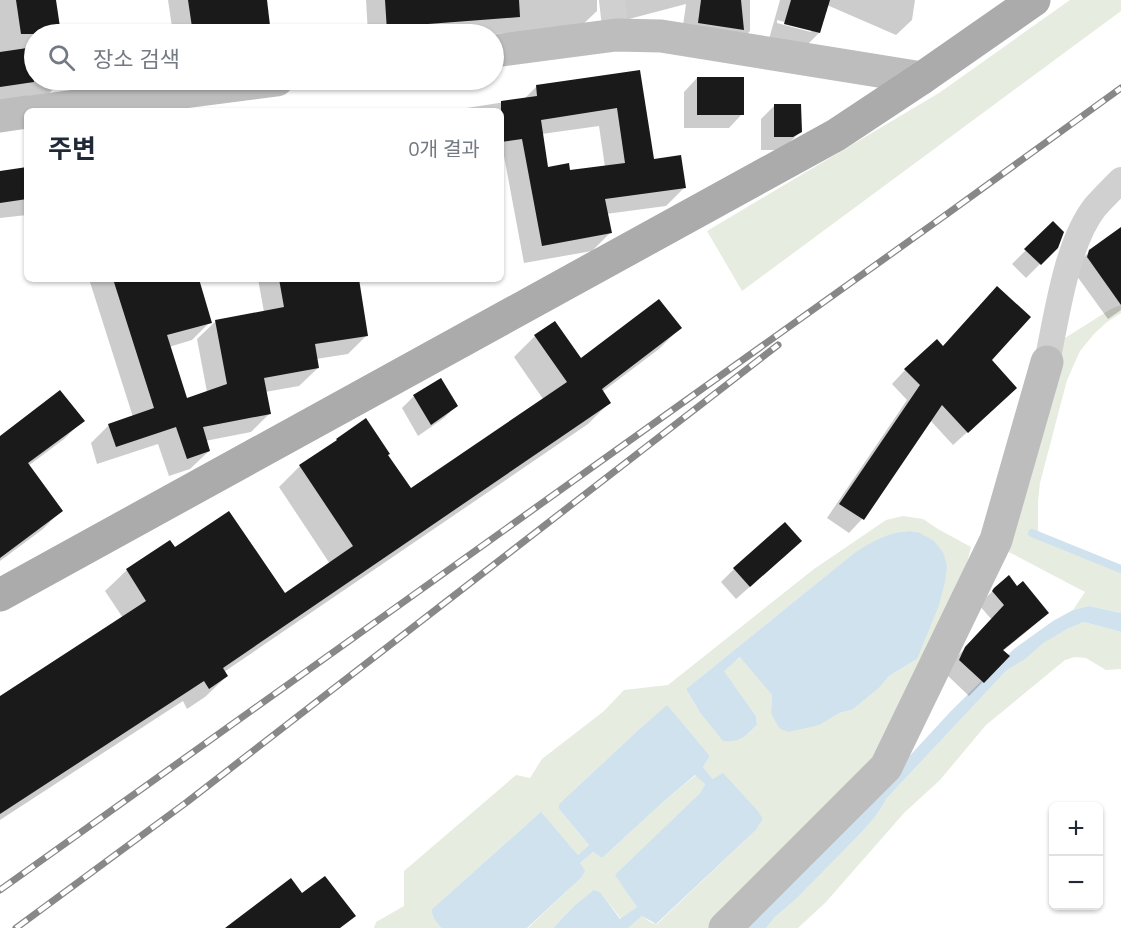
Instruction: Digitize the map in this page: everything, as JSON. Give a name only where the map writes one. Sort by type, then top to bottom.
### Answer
[{"type":"main road","points":[[0,595],[836,135],[1034,0]]},
{"type":"street","points":[[612,0],[616,35]]},
{"type":"street","points":[[504,50],[616,35],[661,36],[922,78]]},
{"type":"street","points":[[60,108],[199,90]]},
{"type":"street","points":[[0,116],[24,112]]},
{"type":"street","points":[[725,928],[886,767],[996,540],[1047,362],[1069,263],[1079,233],[1095,208],[1121,180]]},
{"type":"shaded area","points":[[1070,0],[1121,0],[1121,11],[742,291],[707,231],[939,93]]},
{"type":"shaded area","points":[[1121,305],[1121,313],[1094,334],[1080,351],[1067,380],[1040,483],[1038,531],[1030,530],[1028,534],[1121,572],[1121,613],[1089,606],[1073,610],[1085,592],[1007,551],[1065,338]]},
{"type":"shaded area","points":[[903,516],[923,519],[971,547],[967,563],[876,756],[713,928],[628,928],[642,916],[657,924],[756,830],[763,819],[723,774],[714,780],[703,767],[710,756],[667,706],[559,804],[559,809],[589,845],[578,855],[541,813],[431,910],[441,928],[374,928],[376,922],[404,906],[404,871],[516,775],[530,778],[542,759],[604,711],[624,690],[668,685],[814,569],[886,520]],"holes":[[[910,531],[929,538],[943,552],[917,659],[889,676],[879,688],[852,710],[839,713],[771,714],[772,695],[741,657],[723,670],[756,716],[757,725],[748,734],[699,711],[686,689],[853,554],[887,536]]]},
{"type":"shaded area","points":[[1084,622],[1121,632],[1121,669],[1106,670],[1086,658],[1075,657],[1065,660],[986,725],[940,780],[904,813],[826,902],[798,928],[766,928],[860,834],[876,816],[887,798],[1007,670],[1051,637]]},
{"type":"shaded area","points":[[696,775],[705,784],[700,793],[616,875],[637,907],[621,919],[601,893],[573,907],[553,928],[528,928],[581,878],[580,863],[593,852],[602,858]]},
{"type":"water","points":[[910,531],[920,533],[934,541],[943,552],[947,566],[939,605],[917,659],[889,676],[879,688],[852,710],[839,713],[819,725],[788,732],[779,728],[771,713],[772,695],[740,657],[724,671],[756,716],[757,725],[742,738],[723,741],[699,711],[686,689],[853,554],[880,538]]},
{"type":"water","points":[[1089,606],[1121,613],[1121,632],[1084,622],[1043,643],[1025,659],[1007,670],[887,798],[876,816],[860,834],[797,898],[766,928],[744,928],[881,787],[951,711],[1014,649],[1053,621],[1073,610]]},
{"type":"water","points":[[667,705],[710,756],[703,767],[713,779],[723,773],[757,810],[763,819],[756,830],[656,924],[642,916],[628,928],[553,928],[573,907],[594,890],[601,893],[620,919],[637,907],[615,875],[700,793],[705,784],[695,775],[602,858],[593,852],[580,863],[585,871],[581,878],[527,928],[441,928],[431,910],[541,812],[578,855],[589,845],[559,809],[559,804]]},
{"type":"building","points":[[16,0],[56,0],[60,24],[24,24],[24,34],[21,34]]},
{"type":"building","points":[[188,0],[267,0],[270,24],[192,24]]},
{"type":"building","points":[[385,0],[519,0],[520,17],[428,24],[387,24]]},
{"type":"building","points":[[701,0],[741,0],[744,30],[698,23]]},
{"type":"building","points":[[791,0],[830,0],[820,33],[784,24]]},
{"type":"building","points":[[24,48],[24,83],[0,87],[0,52]]},
{"type":"building","points":[[640,70],[654,159],[681,155],[686,188],[605,199],[612,233],[542,246],[522,139],[504,142],[504,108],[501,108],[501,101],[537,96],[536,85]],"holes":[[[617,108],[625,163],[570,170],[569,163],[548,167],[541,120]]]},
{"type":"building","points":[[697,77],[744,77],[744,115],[697,115]]},
{"type":"building","points":[[774,104],[801,104],[802,132],[793,137],[774,137]]},
{"type":"building","points":[[24,167],[24,199],[0,203],[0,171]]},
{"type":"building","points":[[1053,221],[1064,232],[1058,248],[1041,265],[1024,249]]},
{"type":"building","points":[[1121,227],[1121,305],[1087,257],[1089,250]]},
{"type":"building","points":[[114,282],[200,282],[212,323],[167,335],[187,398],[227,384],[215,320],[284,307],[280,282],[359,282],[368,336],[315,344],[319,368],[264,378],[271,414],[203,427],[210,451],[187,459],[176,427],[116,447],[108,424],[154,408]]},
{"type":"building","points":[[997,286],[1031,317],[992,360],[1017,388],[968,433],[942,405],[864,520],[839,504],[920,385],[904,369],[937,339],[943,346]]},
{"type":"building","points":[[659,299],[682,328],[602,389],[611,403],[223,668],[228,676],[209,689],[204,681],[0,814],[0,696],[146,601],[126,569],[170,540],[175,547],[229,511],[285,593],[353,546],[299,465],[366,418],[411,488],[567,382],[534,335],[555,321],[581,358]]},
{"type":"building","points":[[441,378],[458,406],[431,425],[413,395]]},
{"type":"building","points":[[60,390],[85,421],[28,463],[63,511],[0,558],[0,436]]},
{"type":"building","points":[[785,522],[802,541],[750,587],[733,568]]},
{"type":"building","points":[[1009,575],[1017,586],[1023,581],[1049,613],[1003,650],[1010,656],[984,683],[959,660],[965,647],[1004,605],[992,591]]},
{"type":"building","points":[[325,876],[356,916],[340,928],[225,928],[291,878],[302,893]]},
{"type":"waterway","points":[[1032,533],[1121,569]]},
{"type":"railway","points":[[0,890],[1121,88]]},
{"type":"railway","points":[[16,928],[187,802],[778,345]]}]
